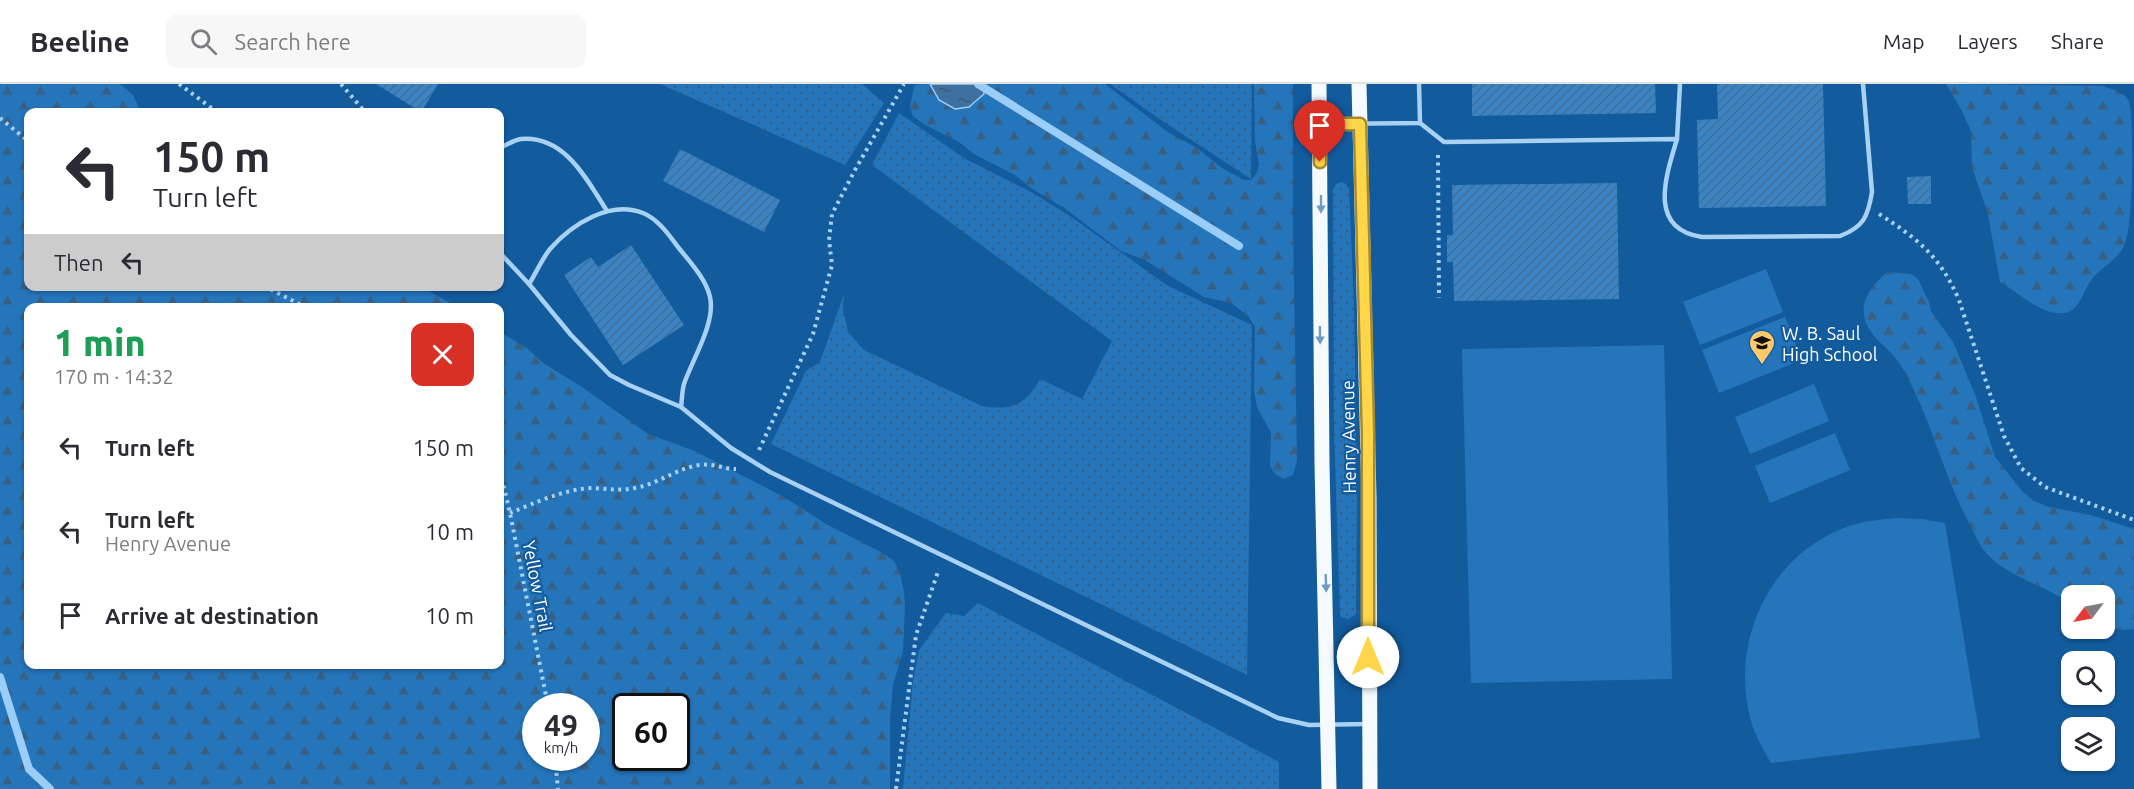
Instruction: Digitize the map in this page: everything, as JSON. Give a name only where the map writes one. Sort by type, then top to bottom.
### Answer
[{"type":"main road","name":"Henry Avenue","points":[[1319,84],[1322,464],[1329,789]]},
{"type":"main road","name":"Henry Avenue","points":[[1359,84],[1369,486],[1370,789]]},
{"type":"lane","points":[[1419,84],[1420,123]]},
{"type":"lane","points":[[1680,84],[1677,139],[1665,182],[1665,206],[1677,229],[1688,235],[1702,237],[1840,236],[1862,224],[1872,192],[1863,84]]},
{"type":"lane","points":[[1320,124],[1420,123],[1444,142],[1677,139]]},
{"type":"lane","points":[[504,146],[519,139],[537,140],[559,148],[582,171],[607,212]]},
{"type":"lane","points":[[529,284],[549,250],[569,231],[595,216],[618,207],[644,213],[663,227],[704,281],[710,297],[711,309],[705,333],[683,387],[681,407]]},
{"type":"lane","points":[[504,257],[610,375],[681,407],[731,448],[753,462],[1278,718],[1309,725],[1369,724]]},
{"type":"path","points":[[179,84],[212,108]]},
{"type":"path","points":[[341,84],[362,108]]},
{"type":"path","points":[[510,513],[540,500],[592,488],[616,491],[637,488],[678,470],[699,465],[708,464],[727,470],[737,470],[753,462],[813,334],[832,265],[829,240],[832,214],[904,84]]},
{"type":"path","points":[[0,118],[24,138]]},
{"type":"path","points":[[1438,137],[1439,298]]},
{"type":"path","points":[[1869,207],[1927,249],[1949,278],[1959,300],[2004,436],[2022,468],[2045,487],[2134,520]]},
{"type":"path","points":[[274,291],[297,303]]},
{"type":"path","name":"Yellow Trail","points":[[504,488],[545,693]]},
{"type":"path","points":[[897,789],[916,635],[944,557]]},
{"type":"path","points":[[556,771],[558,789]]},
{"type":"green space","points":[[0,84],[120,84],[133,95],[139,108],[24,108],[24,291],[429,291],[450,303],[24,303],[24,669],[504,669],[504,334],[648,434],[695,451],[784,497],[826,524],[894,561],[900,573],[905,606],[903,651],[893,685],[890,719],[890,789],[0,789]]},
{"type":"green space","points":[[660,84],[862,84],[884,103],[845,165]]},
{"type":"green space","points":[[930,84],[934,93],[962,109],[976,103],[984,88],[981,84],[1105,84],[1169,133],[1197,148],[1222,168],[1244,180],[1251,180],[1257,173],[1259,164],[1255,141],[1254,84],[1293,84],[1297,461],[1293,475],[1284,479],[1275,474],[1270,466],[1271,433],[1257,407],[1254,391],[1255,327],[1248,316],[1231,303],[1204,297],[1145,260],[1121,251],[1067,210],[1031,188],[1015,175],[925,125],[913,116],[910,107],[914,86]]},
{"type":"green space","points":[[1110,84],[1252,84],[1251,179],[1164,122]]},
{"type":"green space","points":[[1946,84],[2102,86],[2113,89],[2129,101],[2132,128],[2132,173],[2130,217],[2124,246],[2113,260],[2094,277],[2077,305],[2070,311],[2057,313],[2040,308],[2000,282],[1988,214],[1972,167],[1971,131]]},
{"type":"green space","points":[[899,113],[964,158],[1033,193],[1070,216],[1168,286],[1252,325],[1247,675],[771,444],[806,371],[820,362],[844,294],[843,310],[848,332],[864,350],[982,406],[1001,408],[1017,404],[1029,395],[1040,379],[1082,399],[1112,341],[872,165]]},
{"type":"green space","points":[[1342,182],[1349,189],[1354,304],[1357,500],[1356,614],[1348,619],[1341,617],[1340,614],[1334,428],[1333,190],[1336,184]]},
{"type":"green space","points":[[1766,269],[1783,312],[1700,345],[1683,302]]},
{"type":"green space","points":[[1887,272],[1911,274],[1918,279],[1931,311],[1953,342],[1975,394],[1995,457],[2022,491],[2034,501],[2049,507],[2091,515],[2134,529],[2134,629],[2115,629],[2115,585],[2061,585],[2061,598],[2013,574],[1992,559],[1983,549],[1960,504],[1908,379],[1895,358],[1868,328],[1864,315],[1865,301],[1876,283]]},
{"type":"green space","points":[[1785,317],[1802,360],[1719,393],[1702,350]]},
{"type":"green space","points":[[1664,345],[1672,679],[1471,683],[1462,349]]},
{"type":"green space","points":[[1814,384],[1829,421],[1750,454],[1735,417]]},
{"type":"green space","points":[[1835,433],[1850,470],[1770,503],[1755,466]]},
{"type":"green space","points":[[1898,518],[1945,523],[1980,738],[1771,763],[1752,723],[1745,687],[1746,657],[1752,628],[1764,601],[1779,576],[1799,555],[1824,537],[1852,525]]},
{"type":"green space","points":[[978,603],[1279,762],[1279,789],[903,789],[913,681],[919,650],[946,613],[964,616]]},
{"type":"water","points":[[930,84],[981,84],[984,94],[969,107],[955,109],[939,100]]},
{"type":"building","points":[[376,84],[438,84],[423,108],[415,108]]},
{"type":"building","points":[[1472,84],[1655,84],[1656,113],[1472,116]]},
{"type":"building","points":[[1717,84],[1823,84],[1826,206],[1699,208],[1697,120],[1718,119]]},
{"type":"building","points":[[680,149],[780,200],[764,232],[663,181]]},
{"type":"building","points":[[1931,176],[1931,204],[1908,204],[1907,177]]},
{"type":"building","points":[[1617,183],[1619,299],[1454,301],[1453,262],[1447,262],[1447,235],[1453,235],[1452,185]]},
{"type":"building","points":[[631,245],[684,325],[623,365],[564,275],[591,257],[598,267]]},
{"type":"waterway","points":[[978,84],[1239,246]]},
{"type":"waterway","points":[[0,677],[29,769],[50,789]]},
{"type":"place","name":"W. B. Saul High School","points":[[1762,366]]},
{"type":"route","points":[[1320,162],[1320,124],[1360,124],[1369,498],[1368,657]]}]
